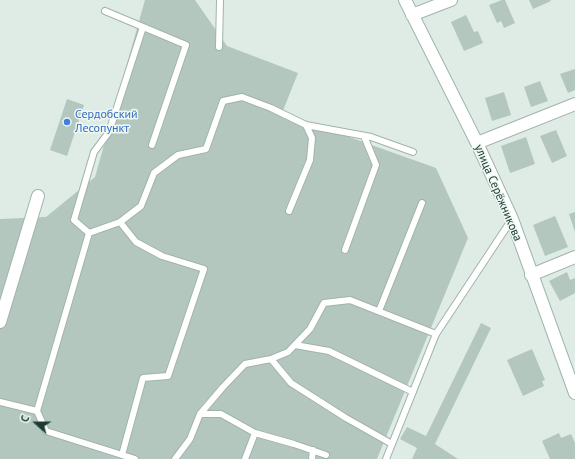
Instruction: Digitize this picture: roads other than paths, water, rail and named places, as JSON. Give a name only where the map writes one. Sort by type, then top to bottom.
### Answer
[{"type":"street","name":"улица Серёжникова","points":[[405,0],[477,143],[512,219],[575,393]]},
{"type":"street","points":[[412,15],[451,0]]},
{"type":"street","points":[[477,143],[575,104]]},
{"type":"street","points":[[0,322],[38,196]]},
{"type":"street","points":[[531,275],[575,257]]},
{"type":"lane","points":[[219,47],[220,0]]},
{"type":"lane","points":[[105,11],[186,45],[152,145]]},
{"type":"lane","points":[[88,233],[74,220],[94,152],[109,132],[143,27]]},
{"type":"lane","points":[[88,233],[120,222],[140,206],[154,173],[178,155],[206,149],[223,101],[242,97],[271,108],[306,125],[364,136],[413,152]]},
{"type":"lane","points":[[289,211],[310,160],[312,138],[306,125]]},
{"type":"lane","points":[[344,250],[376,165],[364,136]]},
{"type":"lane","points":[[379,311],[422,203]]},
{"type":"lane","points":[[386,459],[436,334],[512,219]]},
{"type":"lane","points":[[120,222],[136,242],[162,256],[204,269],[168,376],[143,378],[122,455]]},
{"type":"lane","points":[[88,233],[37,411],[46,431],[134,459]]},
{"type":"lane","points":[[175,459],[190,439],[200,414],[245,364],[271,358],[288,352],[310,329],[324,303],[350,300],[436,334]]},
{"type":"lane","points":[[295,345],[328,351],[413,392]]},
{"type":"lane","points":[[271,358],[291,383],[346,418],[392,444]]},
{"type":"lane","points":[[0,402],[37,411]]},
{"type":"lane","points":[[200,414],[221,414],[255,433],[326,455]]},
{"type":"lane","points":[[245,459],[255,433]]},
{"type":"lane","points":[[312,459],[313,450]]},
{"type":"place","name":"Сердобский Лесопункт","points":[[67,122]]}]
